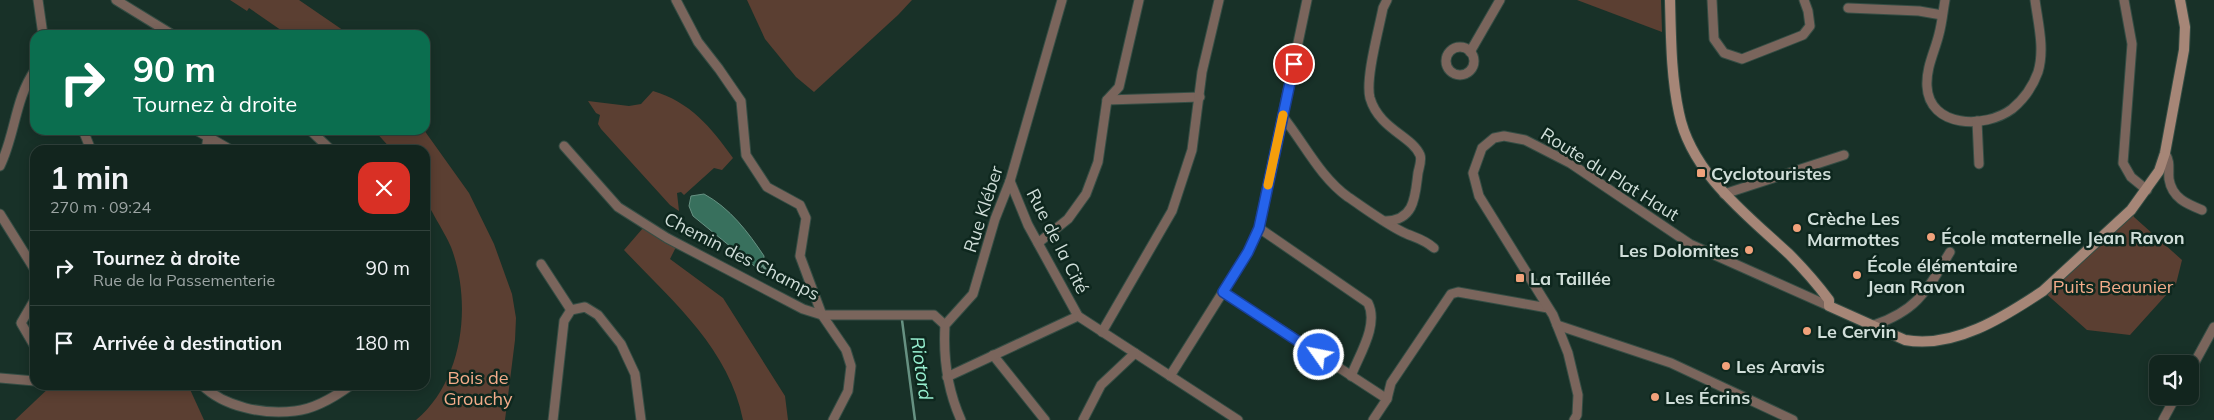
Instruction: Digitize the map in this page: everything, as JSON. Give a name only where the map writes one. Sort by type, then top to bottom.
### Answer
[{"type":"street","points":[[38,0],[42,30]]},
{"type":"street","points":[[116,0],[165,30]]},
{"type":"street","points":[[676,0],[698,42],[741,101],[746,156],[767,187],[800,205],[806,218],[800,256],[822,315],[934,315],[945,325],[946,377],[951,398],[960,420]]},
{"type":"street","name":"Rue Kléber","points":[[945,325],[973,294],[1010,180],[1062,0]]},
{"type":"street","points":[[1038,243],[1068,219],[1086,194],[1098,162],[1106,100],[1119,86],[1140,0]]},
{"type":"street","points":[[1102,332],[1172,211],[1192,150],[1202,72],[1219,0]]},
{"type":"street","points":[[1170,376],[1248,252],[1259,228],[1307,0]]},
{"type":"street","points":[[1386,220],[1394,220],[1404,216],[1414,204],[1421,156],[1416,148],[1392,130],[1378,115],[1370,97],[1371,72],[1383,8],[1387,0]]},
{"type":"street","points":[[1470,52],[1500,0]]},
{"type":"street","points":[[1670,0],[1673,80],[1679,115],[1689,141],[1724,194],[1790,256],[1829,300],[1829,306],[1905,340],[1919,343],[1957,337],[1974,330],[2043,291],[2130,210],[2147,190],[2159,171],[2166,153],[2184,50],[2185,27],[2180,0]]},
{"type":"street","points":[[1712,0],[1714,39],[1724,53],[1742,59],[1803,35],[1810,26],[1804,0]]},
{"type":"street","points":[[1945,0],[1940,33],[1928,68],[1927,87],[1934,105],[1947,118],[1969,123],[1993,118],[2011,109],[2029,92],[2038,71],[2041,48],[2035,0]]},
{"type":"street","points":[[2124,0],[2132,44],[2123,142],[2123,163],[2131,176],[2147,190]]},
{"type":"street","points":[[1848,8],[1870,5],[1942,15]]},
{"type":"street","points":[[0,166],[8,150],[30,77]]},
{"type":"street","points":[[1106,100],[1200,97]]},
{"type":"street","points":[[1283,117],[1328,178],[1346,196],[1406,233],[1425,240],[1434,248]]},
{"type":"street","points":[[1977,121],[1979,164]]},
{"type":"street","points":[[205,135],[222,145]]},
{"type":"street","points":[[315,135],[326,145]]},
{"type":"street","name":"Route du Plat Haut","points":[[1574,420],[1577,415],[1578,396],[1568,354],[1557,325],[1479,196],[1473,173],[1482,148],[1494,138],[1504,136],[1525,140],[1570,163],[1690,244],[1829,306]]},
{"type":"street","points":[[207,145],[208,137]]},
{"type":"street","name":"Chemin des Champs","points":[[564,146],[618,207],[667,238],[803,309],[822,315],[846,350],[851,366],[848,391],[833,420]]},
{"type":"street","points":[[2166,153],[2170,161],[2169,180],[2174,194],[2184,202],[2202,210]]},
{"type":"street","points":[[1724,194],[1844,155]]},
{"type":"street","name":"Rue de la Cité","points":[[1010,180],[1038,243],[1078,316]]},
{"type":"street","points":[[0,214],[30,262]]},
{"type":"street","points":[[1259,228],[1368,303],[1372,311],[1372,321],[1351,376]]},
{"type":"street","points":[[1874,325],[1896,318],[1915,304],[1950,252]]},
{"type":"street","points":[[541,264],[571,310]]},
{"type":"street","points":[[1223,292],[1387,399]]},
{"type":"street","points":[[1373,420],[1387,399],[1391,383],[1451,294],[1458,292],[1548,308]]},
{"type":"street","points":[[30,307],[21,322],[30,337]]},
{"type":"street","points":[[552,420],[564,321],[571,310],[585,307],[598,315],[621,344],[635,374],[641,420]]},
{"type":"street","points":[[946,377],[1078,316],[1238,420]]},
{"type":"street","points":[[1557,325],[1671,363],[1793,420]]},
{"type":"street","points":[[2199,355],[2214,327]]},
{"type":"street","points":[[1083,420],[1101,385],[1135,353]]},
{"type":"street","points":[[993,355],[1045,420]]},
{"type":"street","points":[[0,378],[30,381]]},
{"type":"street","points":[[206,390],[234,405],[264,411],[296,411],[326,400],[343,390]]},
{"type":"street","points":[[2163,420],[2171,405]]},
{"type":"green space","points":[[230,0],[299,0],[343,30],[281,30],[249,8],[247,11]]},
{"type":"green space","points":[[747,0],[912,0],[814,92],[796,77],[765,39]]},
{"type":"green space","points":[[1577,0],[1661,0],[1662,32]]},
{"type":"green space","points":[[653,91],[678,102],[699,117],[733,158],[722,170],[714,168],[684,195],[681,192],[677,193],[679,211],[670,205],[601,129],[598,124],[600,115],[596,113],[588,101],[629,106],[641,104]]},
{"type":"green space","name":"Bois de Grouchy","points":[[378,135],[428,135],[469,193],[494,244],[512,294],[516,318],[505,420],[416,420],[432,403],[445,384],[454,362],[462,315],[461,292],[451,247],[430,208],[430,145],[388,145]]},
{"type":"green space","name":"Puits Beaunier","points":[[2131,210],[2134,217],[2182,260],[2176,284],[2130,335],[2087,330],[2043,291]]},
{"type":"green space","points":[[643,228],[676,247],[670,259],[723,298],[785,396],[788,420],[743,420],[736,394],[712,348],[679,307],[624,250]]},
{"type":"green space","points":[[47,390],[190,390],[204,420],[15,420]]},
{"type":"shaded area","points":[[704,194],[730,213],[745,230],[764,256],[763,266],[758,269],[693,216],[689,206],[691,196]]},
{"type":"waterway","points":[[763,266],[771,276]]},
{"type":"waterway","name":"Riotord","points":[[902,320],[915,420]]},
{"type":"slow traffic","points":[[1268,185],[1283,115]]},
{"type":"place","name":"Cyclotouristes","points":[[1701,173]]},
{"type":"place","name":"Crèche Les Marmottes","points":[[1797,228]]},
{"type":"place","name":"École maternelle Jean Ravon","points":[[1931,237]]},
{"type":"place","name":"Les Dolomites","points":[[1749,250]]},
{"type":"place","name":"École élémentaire Jean Ravon","points":[[1857,275]]},
{"type":"place","name":"La Taillée","points":[[1520,278]]},
{"type":"place","name":"Le Cervin","points":[[1807,331]]},
{"type":"place","name":"Les Aravis","points":[[1726,366]]},
{"type":"place","name":"Les Écrins","points":[[1655,397]]},
{"type":"route","points":[[1294,64],[1259,228],[1248,252],[1223,292],[1319,355]]}]
